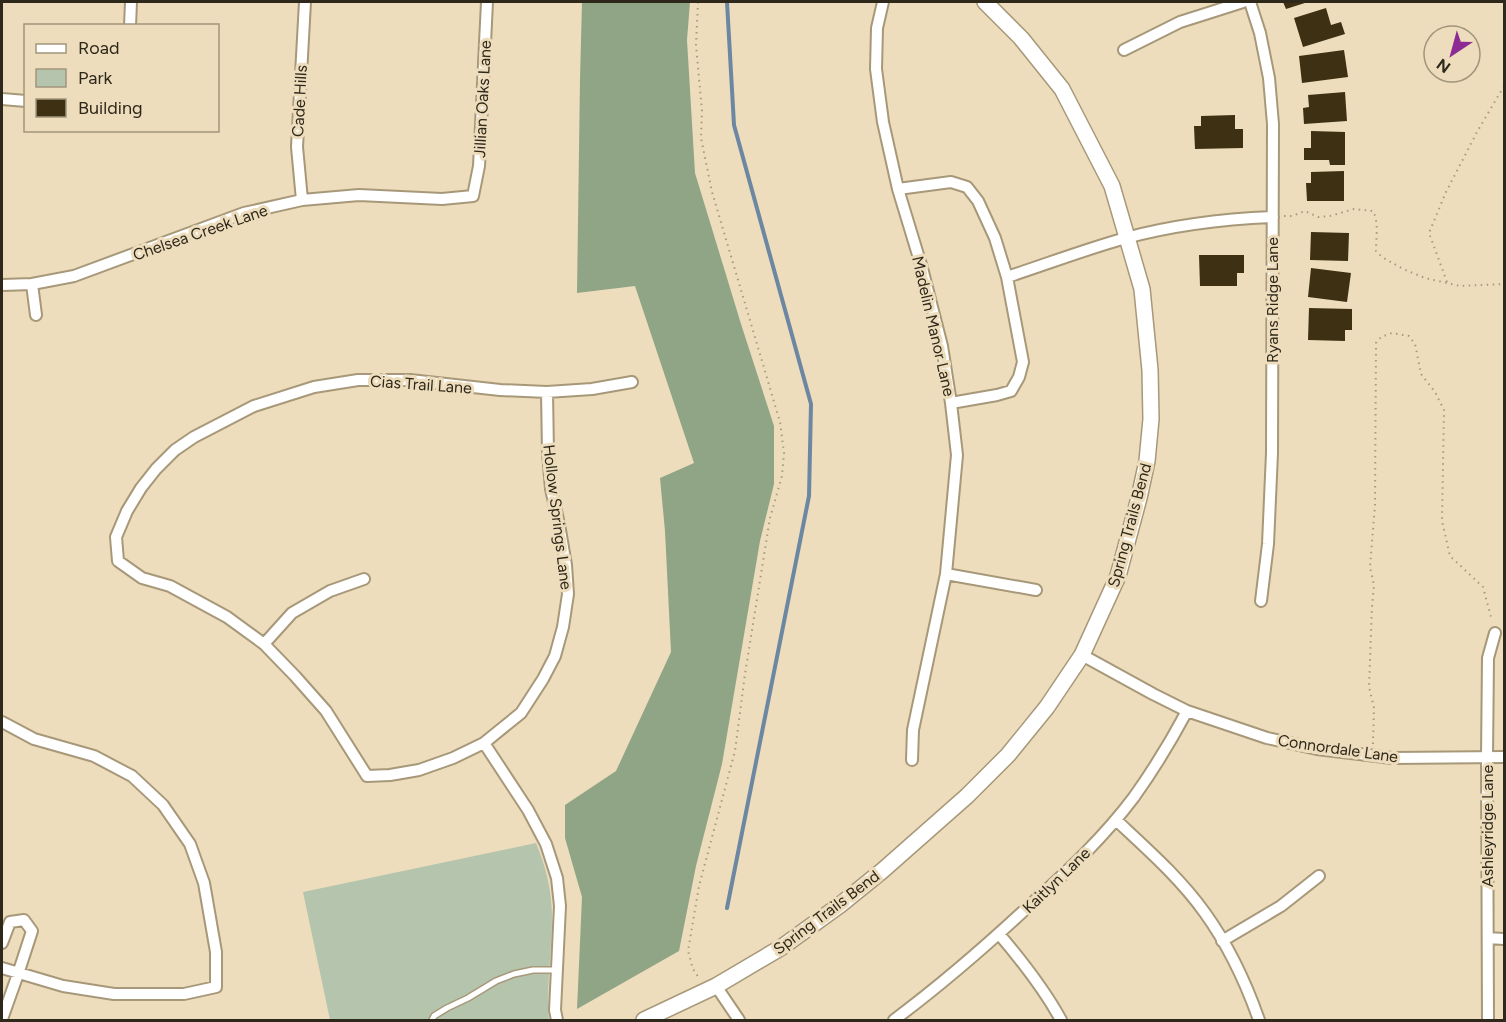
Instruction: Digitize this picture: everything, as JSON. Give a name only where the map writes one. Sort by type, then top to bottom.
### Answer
[{"type":"street","points":[[130,24],[131,2]]},
{"type":"street","name":"Cade Hills","points":[[302,200],[297,147],[305,2]]},
{"type":"street","name":"Jillian Oaks Lane","points":[[473,196],[479,166],[487,2]]},
{"type":"street","name":"Madelin Manor Lane","points":[[883,2],[877,28],[876,69],[883,122],[898,189],[939,335],[957,455],[946,574],[913,730],[912,760]]},
{"type":"street","name":"Spring Trails Bend","points":[[644,1020],[711,989],[782,947],[882,871],[966,796],[1008,755],[1047,707],[1082,655],[1118,576],[1147,460],[1150,370],[1142,289],[1112,186],[1062,89],[1021,38],[985,2]]},
{"type":"street","points":[[1124,50],[1180,22],[1242,2]]},
{"type":"street","name":"Ryans Ridge Lane","points":[[1250,2],[1260,33],[1269,78],[1272,124],[1272,453],[1268,544],[1261,601]]},
{"type":"street","points":[[2,99],[24,101]]},
{"type":"street","points":[[898,189],[951,182],[967,187],[978,201],[995,238],[1007,277],[1023,362],[1019,377],[1011,391],[951,403]]},
{"type":"street","name":"Chelsea Creek Lane","points":[[2,285],[32,284],[74,276],[244,213],[302,200],[359,195],[442,200],[473,196]]},
{"type":"street","points":[[1007,277],[1127,238],[1182,226],[1231,219],[1273,217]]},
{"type":"street","points":[[32,284],[36,315]]},
{"type":"street","name":"Cias Trail Lane","points":[[264,645],[227,617],[170,586],[142,578],[118,561],[116,537],[127,511],[141,488],[175,450],[194,437],[254,406],[314,387],[358,380],[410,380],[500,390],[547,392],[592,389],[632,382]]},
{"type":"street","name":"Hollow Springs Lane","points":[[264,645],[295,675],[326,711],[367,776],[419,770],[453,758],[484,743],[521,713],[555,656],[563,627],[568,594],[566,565],[551,489],[547,392]]},
{"type":"street","points":[[946,574],[1036,590]]},
{"type":"street","points":[[264,645],[292,613],[330,591],[364,579]]},
{"type":"street","name":"Ashleyridge Lane","points":[[1488,1020],[1488,658],[1495,633]]},
{"type":"street","name":"Connordale Lane","points":[[1082,655],[1187,711],[1267,738],[1317,748],[1392,758],[1504,757]]},
{"type":"street","name":"Kaitlyn Lane","points":[[894,1020],[999,934],[1050,887],[1116,820],[1164,754],[1187,711]]},
{"type":"street","points":[[2,722],[34,739],[94,756],[132,776],[163,805],[190,844],[204,883],[216,952],[216,987],[184,994],[114,994],[63,986],[2,968]]},
{"type":"street","points":[[484,743],[528,810],[546,844],[557,878],[560,906],[555,1010],[557,1020]]},
{"type":"street","points":[[1116,820],[1178,880],[1205,913],[1240,974],[1259,1020]]},
{"type":"street","points":[[1222,941],[1281,906],[1318,876]]},
{"type":"street","points":[[2,943],[10,922],[24,920],[32,931],[2,1019]]},
{"type":"street","points":[[999,934],[1026,965],[1053,1004],[1061,1020]]},
{"type":"street","points":[[1488,938],[1504,939]]},
{"type":"street","points":[[711,989],[739,1020]]},
{"type":"lane","points":[[432,1020],[434,1016],[447,1008],[496,981],[533,970],[557,970]]},
{"type":"path","points":[[698,2],[696,45],[702,111],[701,138],[712,192],[780,422],[784,453],[782,476],[770,518],[735,751],[699,886],[688,951],[693,969],[711,989]]},
{"type":"path","points":[[1447,282],[1428,233],[1451,182],[1504,86]]},
{"type":"path","points":[[1273,217],[1292,216],[1305,211],[1318,217],[1354,209],[1373,211],[1376,251],[1403,269],[1425,278],[1460,285],[1504,284]]},
{"type":"path","points":[[1372,756],[1374,708],[1370,687],[1374,585],[1370,567],[1375,505],[1376,343],[1381,337],[1392,333],[1409,336],[1415,344],[1421,374],[1435,392],[1444,410],[1442,521],[1450,556],[1483,587],[1495,633]]},
{"type":"green space","points":[[582,2],[690,2],[687,40],[695,173],[774,426],[774,484],[760,541],[722,764],[696,866],[679,951],[577,1009],[582,897],[565,838],[565,805],[616,771],[671,652],[660,478],[694,463],[635,286],[577,293]]},
{"type":"green space","points":[[536,843],[548,879],[552,907],[549,1020],[330,1020],[303,892]]},
{"type":"building","points":[[1283,2],[1308,2],[1286,9]]},
{"type":"building","points":[[1326,8],[1331,25],[1341,22],[1345,34],[1303,47],[1294,18]]},
{"type":"building","points":[[1344,50],[1348,77],[1302,83],[1299,56]]},
{"type":"building","points":[[1345,92],[1347,121],[1304,124],[1303,108],[1309,107],[1308,95]]},
{"type":"building","points":[[1235,115],[1235,129],[1243,129],[1243,148],[1195,149],[1194,126],[1201,126],[1201,116]]},
{"type":"building","points":[[1311,131],[1345,132],[1345,165],[1330,165],[1329,160],[1304,160],[1304,148],[1311,148]]},
{"type":"building","points":[[1344,171],[1344,201],[1307,201],[1306,183],[1311,183],[1311,172]]},
{"type":"building","points":[[1311,232],[1349,233],[1348,261],[1310,260]]},
{"type":"building","points":[[1199,255],[1244,255],[1244,273],[1237,273],[1237,286],[1200,286]]},
{"type":"building","points":[[1311,268],[1351,273],[1347,302],[1308,297]]},
{"type":"building","points":[[1309,308],[1352,309],[1352,330],[1345,330],[1345,341],[1308,340]]},
{"type":"waterway","points":[[727,2],[734,125],[811,404],[809,496],[727,908]]}]
